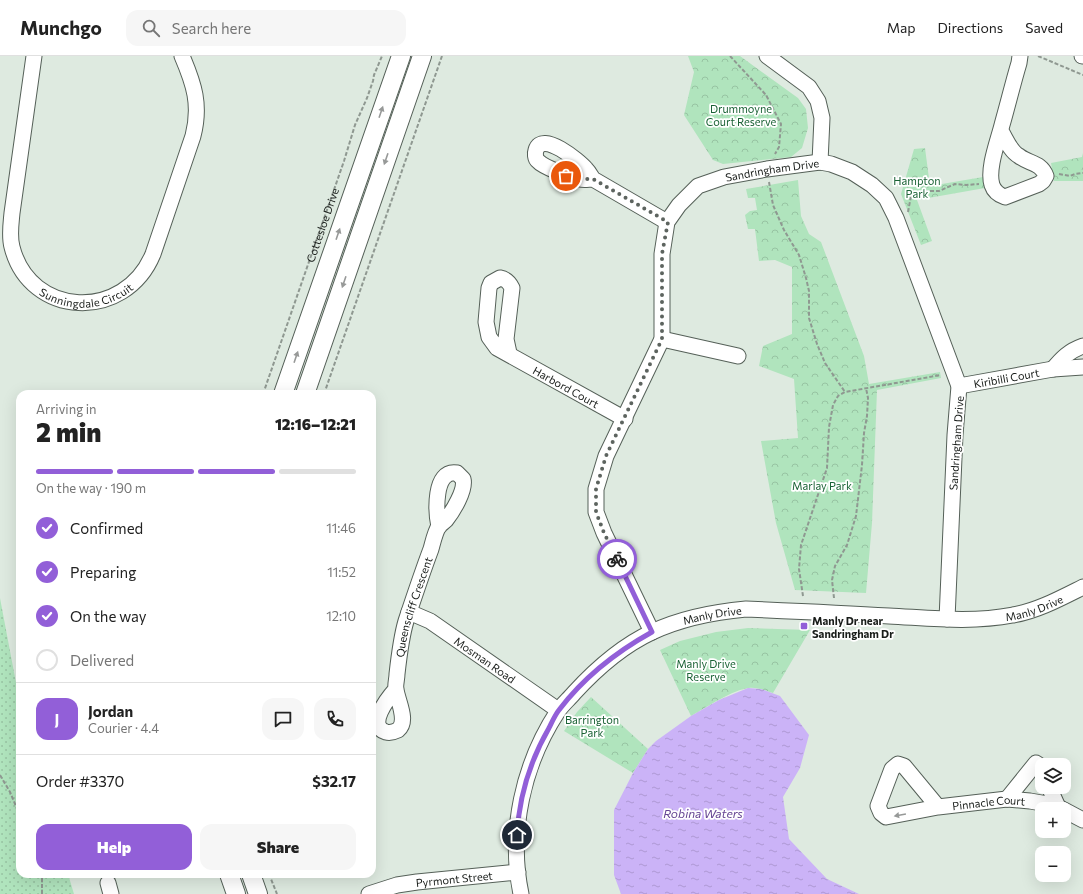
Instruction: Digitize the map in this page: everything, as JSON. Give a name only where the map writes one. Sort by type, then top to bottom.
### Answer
[{"type":"main road","name":"Cottesloe Drive","points":[[284,390],[401,56]]},
{"type":"main road","points":[[306,390],[422,56]]},
{"type":"main road","points":[[230,878],[236,894]]},
{"type":"main road","points":[[252,878],[258,894]]},
{"type":"street","name":"Sunningdale Circuit","points":[[34,56],[10,227],[12,245],[14,254],[22,270],[28,279],[36,286],[53,297],[82,303],[102,301],[121,293],[144,271],[153,254],[193,136],[197,117],[197,99],[195,90],[182,56]]},
{"type":"street","points":[[767,56],[809,87],[818,101],[822,118],[820,162]]},
{"type":"street","points":[[1001,130],[1009,146],[1018,156],[1044,170],[1045,175],[1043,181],[1039,184],[1005,197],[1000,195],[992,185],[992,166],[1001,130],[1020,56]]},
{"type":"street","name":"Sandringham Drive","points":[[652,632],[604,533],[596,512],[596,489],[606,456],[662,339],[662,254],[668,222],[679,205],[698,186],[724,177],[767,169],[820,162],[831,164],[852,172],[872,185],[886,198],[900,227],[957,379],[947,619]]},
{"type":"street","points":[[593,179],[668,222]]},
{"type":"street","points":[[662,339],[738,356]]},
{"type":"street","name":"Kiribilli Court","points":[[1053,369],[1061,358],[1083,346]]},
{"type":"street","name":"Harbord Court","points":[[509,353],[625,419]]},
{"type":"street","name":"Kiribilli Court","points":[[957,379],[1083,367]]},
{"type":"street","name":"Queenscliff Crescent","points":[[396,689],[400,644],[419,582],[439,527]]},
{"type":"street","name":"Manly Drive","points":[[521,894],[516,849],[518,821],[522,795],[533,759],[558,710],[588,678],[628,645],[652,632],[696,616],[721,611],[746,609],[982,620],[1014,615],[1037,608],[1083,587]]},
{"type":"street","name":"Mosman Road","points":[[409,612],[430,621],[558,710]]},
{"type":"street","points":[[1007,799],[1035,764]]},
{"type":"street","name":"Pinnacle Court","points":[[938,807],[1007,799],[1042,802]]},
{"type":"street","name":"Pinnacle Court","points":[[1071,814],[1083,820]]},
{"type":"street","name":"Pyrmont Street","points":[[369,894],[397,885],[417,882],[518,872]]},
{"type":"path","name":"Cottesloe Drive","points":[[264,390],[355,125],[382,56]]},
{"type":"path","points":[[325,390],[442,56]]},
{"type":"path","points":[[730,56],[766,95],[781,124],[779,147],[767,169],[773,205],[784,230],[799,255],[809,291],[809,318],[817,344],[825,363],[845,392]]},
{"type":"path","points":[[1038,56],[1083,75]]},
{"type":"path","points":[[1045,175],[1056,174],[1070,176],[1083,173]]},
{"type":"path","points":[[900,227],[907,216],[911,196],[928,191],[939,191],[954,184],[992,185]]},
{"type":"path","points":[[803,596],[799,569],[801,545],[827,468],[829,427],[833,405],[838,396],[845,392],[866,388],[957,379]]},
{"type":"path","points":[[834,598],[832,580],[835,566],[847,545],[856,516],[867,416],[868,398],[866,388]]},
{"type":"path","points":[[0,775],[16,806]]},
{"type":"path","points":[[42,878],[42,894]]},
{"type":"path","points":[[271,878],[277,894]]},
{"type":"green space","name":"Drummoyne Court Reserve","points":[[688,56],[740,56],[798,98],[806,109],[808,128],[802,148],[791,157],[723,164],[713,160],[684,115],[694,72]]},
{"type":"green space","name":"Hampton Park","points":[[925,148],[930,186],[983,177],[985,188],[917,200],[932,241],[921,245],[901,194],[914,149]]},
{"type":"green space","points":[[1083,153],[1083,181],[1054,181],[1051,163],[1082,157]]},
{"type":"green space","name":"Marlay Park","points":[[798,180],[801,216],[809,234],[821,242],[864,356],[869,384],[940,372],[941,378],[877,390],[872,523],[866,593],[795,590],[776,523],[761,441],[798,438],[794,379],[759,366],[763,346],[792,334],[792,267],[775,260],[759,261],[755,229],[748,229],[745,215],[750,211],[757,210],[755,198],[748,198],[746,189]]},
{"type":"green space","points":[[0,598],[16,683],[16,878],[69,878],[74,894],[0,894]]},
{"type":"green space","name":"Manly Drive Reserve","points":[[748,628],[810,630],[773,693],[755,688],[743,689],[720,699],[691,716],[660,650],[680,641],[716,632]]},
{"type":"green space","name":"Barrington Park","points":[[591,697],[648,749],[633,773],[564,731],[577,712]]},
{"type":"water","name":"Robina Waters","points":[[748,688],[761,689],[780,696],[809,735],[800,768],[783,797],[789,839],[827,879],[859,894],[621,894],[614,875],[614,810],[633,773],[648,749],[656,741],[691,716],[719,700]]},
{"type":"way so far","points":[[566,176],[581,179],[593,179],[668,222],[662,254],[662,339],[606,456],[596,489],[596,512],[604,533],[617,559]]},
{"type":"place","name":"Manly Dr near Sandringham Dr","points":[[804,626]]},
{"type":"route","points":[[517,835],[522,795],[533,759],[558,710],[588,678],[608,660],[628,645],[652,632],[617,559]]}]
